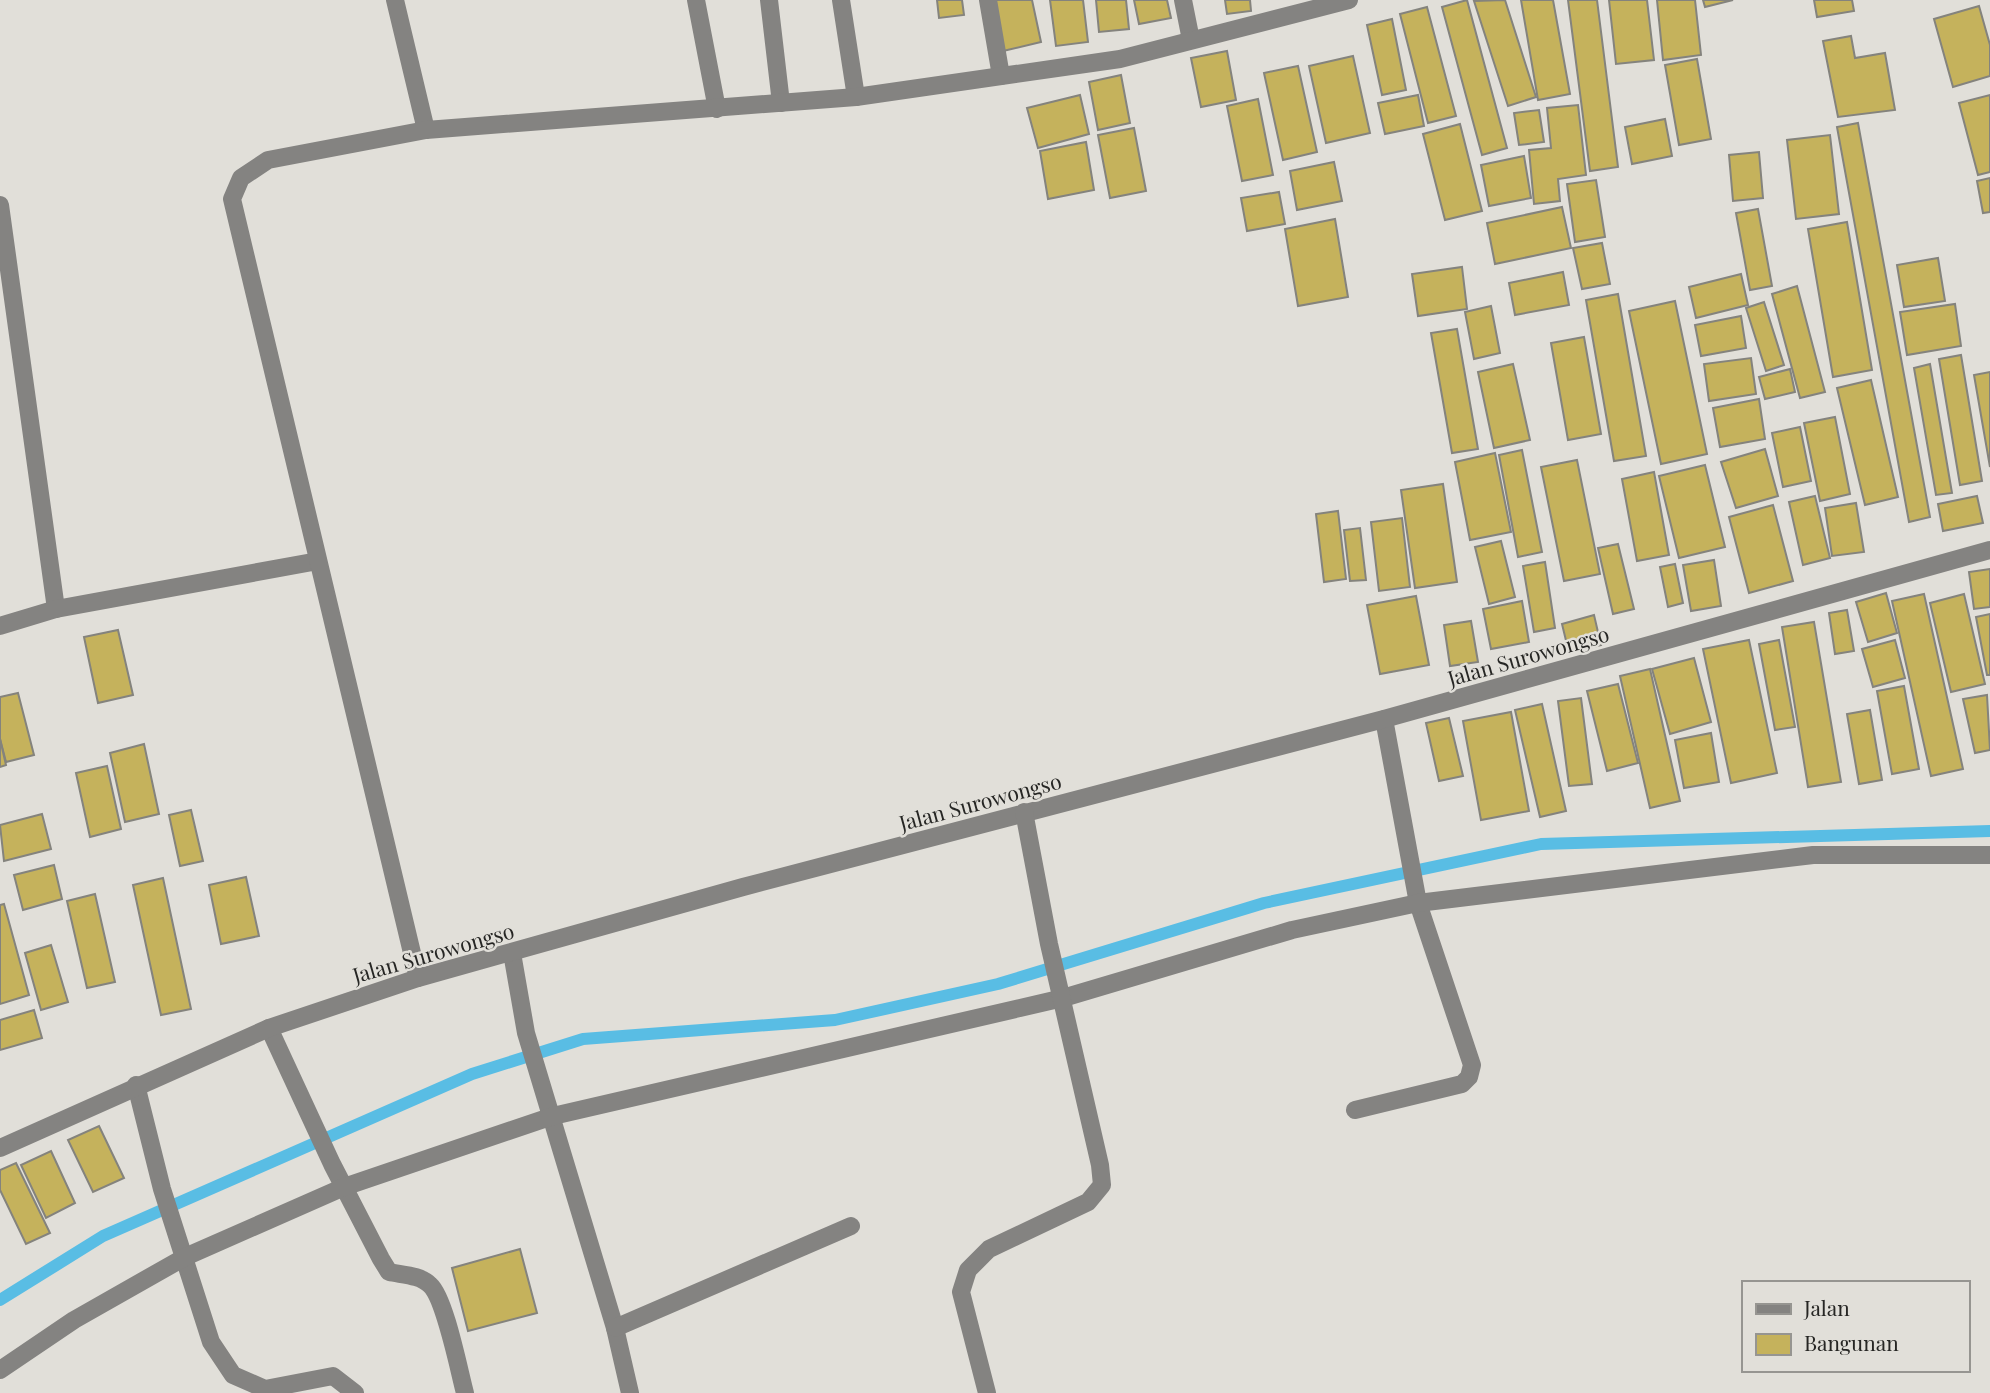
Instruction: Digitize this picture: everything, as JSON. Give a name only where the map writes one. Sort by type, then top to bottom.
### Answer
[{"type":"street","points":[[395,0],[426,130]]},
{"type":"street","points":[[696,0],[717,109]]},
{"type":"street","points":[[769,0],[781,103]]},
{"type":"street","points":[[841,0],[856,97]]},
{"type":"street","points":[[988,0],[1001,76]]},
{"type":"street","points":[[1183,0],[1191,40]]},
{"type":"street","points":[[418,978],[232,199],[241,178],[268,160],[426,130],[856,97],[1120,59],[1349,0]]},
{"type":"street","points":[[0,205],[56,608]]},
{"type":"street","name":"Jalan Surowongso","points":[[0,1148],[136,1085],[269,1028],[418,978],[1024,812],[1384,719],[1990,550]]},
{"type":"street","points":[[0,626],[56,608],[318,561]]},
{"type":"street","points":[[1355,1110],[1462,1084],[1469,1077],[1472,1065],[1418,903],[1384,719]]},
{"type":"street","points":[[987,1393],[961,1292],[968,1270],[989,1249],[1087,1202],[1102,1185],[1049,944],[1024,812]]},
{"type":"street","points":[[0,1370],[74,1320],[185,1257],[344,1187],[553,1116],[1063,998],[1292,930],[1418,903],[1813,855],[1990,855]]},
{"type":"street","points":[[512,953],[526,1033],[615,1328],[630,1393]]},
{"type":"street","points":[[269,1028],[332,1164],[389,1272],[418,1277],[431,1286],[440,1301],[465,1393]]},
{"type":"street","points":[[136,1085],[162,1189],[211,1342],[233,1375],[265,1389],[333,1376],[355,1393]]},
{"type":"street","points":[[615,1328],[851,1226]]},
{"type":"building","points":[[937,0],[962,0],[964,15],[939,18]]},
{"type":"building","points":[[992,0],[1032,0],[1041,42],[1003,51]]},
{"type":"building","points":[[1050,0],[1083,0],[1088,42],[1056,46]]},
{"type":"building","points":[[1096,0],[1126,0],[1129,29],[1099,32]]},
{"type":"building","points":[[1134,0],[1167,0],[1171,18],[1139,24]]},
{"type":"building","points":[[1225,0],[1250,0],[1251,11],[1227,14]]},
{"type":"building","points":[[1467,0],[1507,148],[1482,155],[1442,7]]},
{"type":"building","points":[[1505,0],[1536,97],[1508,106],[1474,1]]},
{"type":"building","points":[[1521,0],[1553,0],[1570,94],[1538,100]]},
{"type":"building","points":[[1568,0],[1597,0],[1618,167],[1590,171]]},
{"type":"building","points":[[1609,0],[1647,0],[1654,60],[1616,64]]},
{"type":"building","points":[[1657,0],[1695,0],[1701,55],[1663,60]]},
{"type":"building","points":[[1703,0],[1733,0],[1705,7]]},
{"type":"building","points":[[1814,0],[1852,0],[1854,11],[1817,17]]},
{"type":"building","points":[[1979,6],[1990,45],[1990,76],[1953,87],[1934,19]]},
{"type":"building","points":[[1427,7],[1456,116],[1428,123],[1400,14]]},
{"type":"building","points":[[1392,19],[1406,90],[1382,95],[1367,25]]},
{"type":"building","points":[[1851,36],[1855,58],[1885,53],[1895,110],[1838,117],[1823,41]]},
{"type":"building","points":[[1227,51],[1236,100],[1201,107],[1191,58]]},
{"type":"building","points":[[1353,56],[1370,133],[1326,143],[1309,66]]},
{"type":"building","points":[[1697,59],[1711,139],[1679,145],[1665,65]]},
{"type":"building","points":[[1298,66],[1317,152],[1283,160],[1264,73]]},
{"type":"building","points":[[1121,75],[1130,123],[1098,130],[1089,82]]},
{"type":"building","points":[[1080,95],[1089,134],[1038,148],[1027,108]]},
{"type":"building","points":[[1418,95],[1424,126],[1385,134],[1378,103]]},
{"type":"building","points":[[1990,95],[1990,172],[1978,175],[1959,103]]},
{"type":"building","points":[[1258,99],[1273,175],[1242,181],[1227,106]]},
{"type":"building","points":[[1578,105],[1586,175],[1558,179],[1560,201],[1534,204],[1529,150],[1551,148],[1547,108]]},
{"type":"building","points":[[1539,110],[1544,142],[1519,145],[1514,113]]},
{"type":"building","points":[[1665,119],[1672,156],[1632,164],[1625,127]]},
{"type":"building","points":[[1858,123],[1930,517],[1909,522],[1837,127]]},
{"type":"building","points":[[1460,124],[1482,211],[1445,220],[1423,134]]},
{"type":"building","points":[[1134,128],[1146,191],[1110,198],[1098,135]]},
{"type":"building","points":[[1830,135],[1839,214],[1796,219],[1787,140]]},
{"type":"building","points":[[1086,142],[1094,190],[1048,199],[1040,151]]},
{"type":"building","points":[[1759,152],[1763,198],[1733,201],[1729,155]]},
{"type":"building","points":[[1524,156],[1531,198],[1489,206],[1481,165]]},
{"type":"building","points":[[1334,162],[1342,201],[1297,210],[1290,171]]},
{"type":"building","points":[[1990,178],[1990,212],[1983,213],[1977,181]]},
{"type":"building","points":[[1596,180],[1605,237],[1575,242],[1567,184]]},
{"type":"building","points":[[1279,192],[1285,224],[1247,231],[1241,198]]},
{"type":"building","points":[[1562,207],[1571,248],[1495,264],[1487,223]]},
{"type":"building","points":[[1758,209],[1772,286],[1750,290],[1736,213]]},
{"type":"building","points":[[1335,219],[1348,297],[1298,306],[1285,229]]},
{"type":"building","points":[[1847,222],[1872,370],[1833,377],[1808,229]]},
{"type":"building","points":[[1602,243],[1610,284],[1582,289],[1573,248]]},
{"type":"building","points":[[1938,258],[1945,301],[1904,307],[1897,265]]},
{"type":"building","points":[[1462,267],[1467,309],[1418,316],[1412,274]]},
{"type":"building","points":[[1563,272],[1569,305],[1515,315],[1509,283]]},
{"type":"building","points":[[1741,274],[1748,305],[1696,318],[1689,287]]},
{"type":"building","points":[[1797,286],[1825,392],[1800,398],[1772,294]]},
{"type":"building","points":[[1618,294],[1646,456],[1614,461],[1586,300]]},
{"type":"building","points":[[1675,301],[1707,454],[1661,464],[1629,311]]},
{"type":"building","points":[[1764,302],[1784,365],[1766,371],[1746,308]]},
{"type":"building","points":[[1955,304],[1961,346],[1907,355],[1900,312]]},
{"type":"building","points":[[1491,306],[1500,353],[1474,359],[1465,312]]},
{"type":"building","points":[[1741,316],[1746,348],[1701,356],[1695,325]]},
{"type":"building","points":[[1457,329],[1478,449],[1452,453],[1431,333]]},
{"type":"building","points":[[1584,337],[1601,434],[1568,440],[1551,343]]},
{"type":"building","points":[[1961,355],[1982,481],[1960,485],[1939,359]]},
{"type":"building","points":[[1751,358],[1756,394],[1709,401],[1704,364]]},
{"type":"building","points":[[1513,364],[1530,440],[1494,448],[1478,372]]},
{"type":"building","points":[[1930,364],[1952,493],[1936,495],[1914,368]]},
{"type":"building","points":[[1790,369],[1795,392],[1765,399],[1759,377]]},
{"type":"building","points":[[1990,372],[1990,467],[1974,375]]},
{"type":"building","points":[[1871,380],[1898,497],[1865,505],[1837,388]]},
{"type":"building","points":[[1759,399],[1765,439],[1720,447],[1713,408]]},
{"type":"building","points":[[1835,417],[1850,494],[1820,501],[1804,423]]},
{"type":"building","points":[[1800,427],[1811,481],[1783,487],[1772,433]]},
{"type":"building","points":[[1765,449],[1778,496],[1736,508],[1721,462]]},
{"type":"building","points":[[1522,450],[1542,552],[1518,557],[1499,455]]},
{"type":"building","points":[[1495,453],[1511,532],[1470,540],[1455,462]]},
{"type":"building","points":[[1577,460],[1600,574],[1564,581],[1541,467]]},
{"type":"building","points":[[1705,465],[1725,547],[1679,558],[1659,476]]},
{"type":"building","points":[[1654,472],[1669,555],[1637,561],[1622,479]]},
{"type":"building","points":[[1443,484],[1457,582],[1415,588],[1401,490]]},
{"type":"building","points":[[1815,496],[1830,558],[1803,565],[1789,502]]},
{"type":"building","points":[[1977,496],[1983,523],[1943,531],[1938,504]]},
{"type":"building","points":[[1856,503],[1864,552],[1832,556],[1825,508]]},
{"type":"building","points":[[1773,505],[1793,581],[1749,593],[1729,517]]},
{"type":"building","points":[[1338,511],[1346,579],[1324,582],[1316,514]]},
{"type":"building","points":[[1402,518],[1410,587],[1379,591],[1371,522]]},
{"type":"building","points":[[1360,528],[1366,580],[1350,581],[1344,530]]},
{"type":"building","points":[[1501,541],[1515,597],[1489,604],[1475,547]]},
{"type":"building","points":[[1618,544],[1634,609],[1613,614],[1598,548]]},
{"type":"building","points":[[1714,560],[1721,606],[1691,611],[1683,565]]},
{"type":"building","points":[[1545,562],[1555,628],[1534,632],[1523,566]]},
{"type":"building","points":[[1675,564],[1683,603],[1668,607],[1660,567]]},
{"type":"building","points":[[1990,569],[1990,607],[1974,609],[1969,572]]},
{"type":"building","points":[[1886,593],[1897,633],[1868,642],[1856,602]]},
{"type":"building","points":[[1924,594],[1963,769],[1931,776],[1892,601]]},
{"type":"building","points":[[1964,594],[1985,684],[1951,692],[1930,603]]},
{"type":"building","points":[[1416,596],[1429,665],[1380,674],[1367,605]]},
{"type":"building","points":[[1522,601],[1529,642],[1491,649],[1483,609]]},
{"type":"building","points":[[1847,610],[1854,651],[1835,654],[1829,613]]},
{"type":"building","points":[[1990,614],[1990,675],[1987,675],[1976,617]]},
{"type":"building","points":[[1594,615],[1601,645],[1569,653],[1562,624]]},
{"type":"building","points":[[1471,621],[1478,662],[1450,666],[1444,625]]},
{"type":"building","points":[[1814,622],[1841,782],[1808,787],[1782,627]]},
{"type":"building","points":[[118,630],[133,695],[98,703],[84,637]]},
{"type":"building","points":[[1749,640],[1777,773],[1731,783],[1703,649]]},
{"type":"building","points":[[1779,640],[1795,727],[1775,730],[1759,644]]},
{"type":"building","points":[[1895,640],[1905,678],[1873,687],[1862,649]]},
{"type":"building","points":[[1694,658],[1711,722],[1670,734],[1652,669]]},
{"type":"building","points":[[1650,669],[1680,801],[1650,808],[1620,676]]},
{"type":"building","points":[[1618,684],[1638,763],[1607,771],[1587,691]]},
{"type":"building","points":[[1904,686],[1919,769],[1892,774],[1877,691]]},
{"type":"building","points":[[18,693],[34,755],[6,762],[0,739],[0,697]]},
{"type":"building","points":[[1987,695],[1990,750],[1975,753],[1963,699]]},
{"type":"building","points":[[1581,698],[1592,784],[1569,786],[1558,701]]},
{"type":"building","points":[[1542,704],[1566,811],[1540,817],[1515,710]]},
{"type":"building","points":[[1870,710],[1882,780],[1859,784],[1847,714]]},
{"type":"building","points":[[1511,712],[1529,811],[1481,820],[1463,721]]},
{"type":"building","points":[[1449,718],[1463,776],[1439,781],[1426,723]]},
{"type":"building","points":[[1711,733],[1719,782],[1684,788],[1675,740]]},
{"type":"building","points":[[0,739],[6,765],[0,767]]},
{"type":"building","points":[[144,744],[159,814],[125,822],[110,753]]},
{"type":"building","points":[[107,766],[121,829],[90,837],[76,773]]},
{"type":"building","points":[[191,810],[203,861],[180,866],[169,815]]},
{"type":"building","points":[[42,814],[51,849],[4,861],[0,825]]},
{"type":"building","points":[[54,865],[62,899],[23,910],[14,875]]},
{"type":"building","points":[[246,877],[259,936],[221,944],[209,885]]},
{"type":"building","points":[[163,878],[191,1009],[161,1015],[133,885]]},
{"type":"building","points":[[95,894],[115,982],[87,988],[67,901]]},
{"type":"building","points":[[4,904],[29,995],[0,1004],[0,905]]},
{"type":"building","points":[[51,945],[68,1002],[41,1010],[25,953]]},
{"type":"building","points":[[34,1010],[42,1038],[0,1050],[0,1020]]},
{"type":"building","points":[[99,1126],[124,1178],[93,1192],[68,1140]]},
{"type":"building","points":[[51,1151],[75,1203],[46,1218],[21,1165]]},
{"type":"building","points":[[16,1163],[50,1233],[26,1244],[0,1190],[0,1170]]},
{"type":"building","points":[[520,1249],[537,1313],[468,1331],[452,1268]]},
{"type":"waterway","points":[[0,1300],[103,1236],[472,1074],[583,1039],[835,1020],[998,984],[1264,903],[1541,844],[1990,831]]}]
